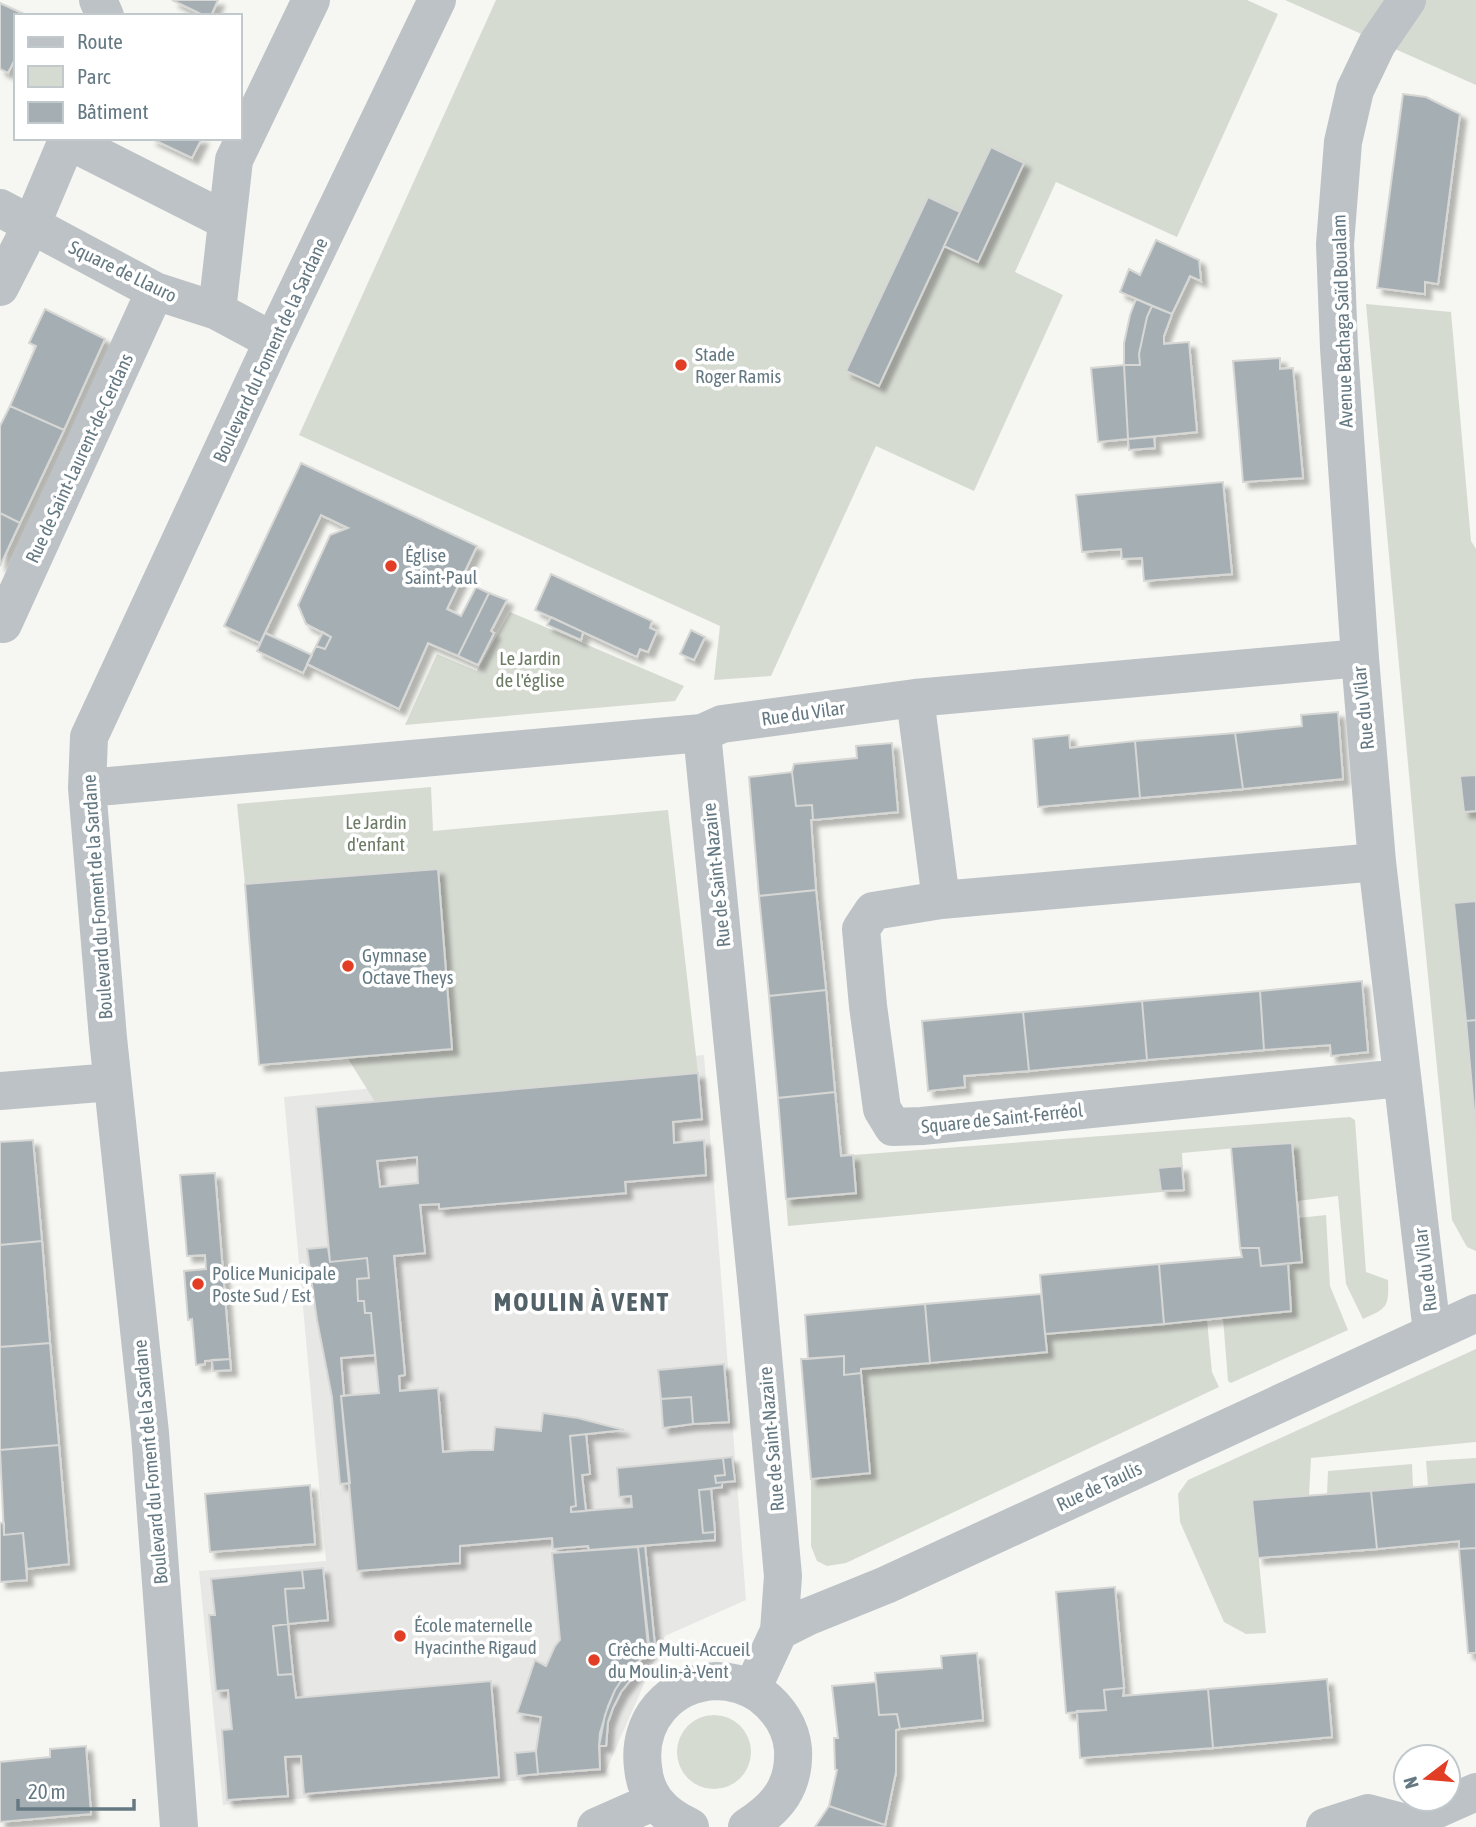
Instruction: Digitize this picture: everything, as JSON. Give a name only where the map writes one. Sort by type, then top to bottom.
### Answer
[{"type":"street","points":[[217,311],[234,160],[311,0]]},
{"type":"street","name":"Boulevard du Foment de la Sardane","points":[[180,1827],[150,1433],[112,1082],[87,788],[89,737],[273,341],[437,0]]},
{"type":"street","name":"Avenue Bachaga Saïd Boualam","points":[[1360,658],[1339,348],[1335,244],[1343,142],[1355,90],[1377,44],[1407,0]]},
{"type":"street","points":[[0,287],[15,217],[67,140]]},
{"type":"street","points":[[70,140],[227,221]]},
{"type":"street","name":"Square de Llauro","points":[[15,217],[155,291],[217,311],[273,341]]},
{"type":"street","name":"Rue de Saint-Laurent-de-Cerdans","points":[[3,624],[155,291]]},
{"type":"street","name":"Rue du Vilar","points":[[702,733],[722,724],[915,698],[1360,658],[1377,862],[1432,1332]]},
{"type":"street","points":[[915,698],[941,900]]},
{"type":"street","points":[[87,788],[702,733]]},
{"type":"street","name":"Rue de Saint-Nazaire","points":[[702,733],[783,1576],[779,1631]]},
{"type":"street","name":"Square de Saint-Ferréol","points":[[1377,862],[941,900],[873,911],[861,929],[868,1006],[882,1109],[893,1127],[1401,1078]]},
{"type":"street","points":[[0,1091],[112,1082]]},
{"type":"street","name":"Rue de Taulis","points":[[779,1631],[886,1585],[1476,1313]]},
{"type":"street","points":[[752,1689],[779,1631]]},
{"type":"street","points":[[690,1827],[674,1819],[655,1801],[644,1778],[641,1753],[646,1728],[659,1707],[678,1691],[702,1682],[727,1681],[752,1689],[771,1703],[786,1723],[793,1747],[792,1772],[783,1795],[767,1814],[747,1827]]},
{"type":"street","points":[[1325,1827],[1368,1813],[1406,1823],[1476,1792]]},
{"type":"street","points":[[596,1827],[655,1801]]},
{"type":"shaded area","points":[[704,1055],[746,1600],[665,1636],[605,1773],[223,1805],[199,1571],[326,1561],[284,1097]]},
{"type":"green space","name":"Stade Roger Ramis","points":[[496,0],[1247,0],[1278,14],[1177,237],[1056,182],[1015,272],[1063,295],[974,491],[876,446],[771,676],[714,680],[720,626],[299,435]]},
{"type":"green space","points":[[1285,0],[1476,0],[1476,85]]},
{"type":"green space","points":[[1366,304],[1451,312],[1471,541],[1476,549],[1476,901],[1454,903],[1476,1132],[1476,1251],[1467,1247],[1452,1220]]},
{"type":"green space","name":"Le Jardin de l'église","points":[[510,612],[684,686],[675,701],[405,725],[437,654],[477,671]]},
{"type":"green space","name":"Le Jardin d'enfant","points":[[431,787],[433,831],[668,810],[698,1073],[375,1102],[347,1057],[452,1048],[438,869],[245,884],[237,804]]},
{"type":"green space","points":[[1350,1117],[1355,1120],[1366,1272],[1388,1280],[1385,1306],[1363,1319],[1346,1284],[1338,1196],[1297,1201],[1291,1143],[1182,1153],[1184,1190],[788,1226],[786,1199],[856,1193],[853,1155]]},
{"type":"green space","points":[[1326,1215],[1330,1286],[1348,1330],[1231,1383],[1228,1381],[1223,1318],[1291,1311],[1288,1264],[1302,1262],[1298,1218]]},
{"type":"green space","points":[[1207,1320],[1212,1372],[1219,1387],[846,1563],[827,1566],[817,1561],[811,1546],[811,1479],[870,1473],[861,1369],[1046,1352],[1045,1334]]},
{"type":"green space","points":[[1476,1349],[1476,1442],[1311,1458],[1309,1496],[1253,1500],[1266,1633],[1246,1634],[1224,1622],[1180,1522],[1178,1494],[1188,1480]]},
{"type":"green space","points":[[1476,1458],[1476,1482],[1428,1486],[1426,1461]]},
{"type":"green space","points":[[1412,1464],[1413,1487],[1327,1494],[1328,1471]]},
{"type":"green space","points":[[707,1715],[721,1715],[735,1721],[745,1731],[751,1752],[745,1773],[735,1783],[721,1789],[707,1789],[693,1783],[683,1773],[677,1759],[677,1745],[683,1731],[693,1721]]},
{"type":"building","points":[[172,0],[218,0],[212,14],[201,14]]},
{"type":"building","points":[[0,3],[24,14],[14,14],[14,61],[8,73],[0,69]]},
{"type":"building","points":[[1403,94],[1426,97],[1460,114],[1438,284],[1425,282],[1425,294],[1377,288]]},
{"type":"building","points":[[154,140],[201,140],[192,158]]},
{"type":"building","points":[[991,147],[1024,163],[978,262],[944,246]]},
{"type":"building","points":[[928,197],[960,212],[879,386],[846,371]]},
{"type":"building","points":[[1156,240],[1199,260],[1201,281],[1190,276],[1172,314],[1120,292],[1129,269],[1140,275]]},
{"type":"building","points":[[1136,299],[1152,306],[1139,354],[1140,365],[1124,365],[1124,343]]},
{"type":"building","points":[[1152,306],[1172,314],[1164,344],[1189,342],[1197,432],[1128,439],[1124,365],[1140,365],[1139,354]]},
{"type":"building","points":[[45,309],[105,339],[64,430],[10,406],[36,346],[29,343]]},
{"type":"building","points":[[1280,358],[1280,369],[1293,368],[1303,478],[1243,482],[1233,361]]},
{"type":"building","points":[[1124,365],[1128,439],[1098,442],[1091,368]]},
{"type":"building","points":[[10,406],[64,430],[20,523],[0,513],[0,426]]},
{"type":"building","points":[[1154,437],[1155,448],[1129,450],[1128,439]]},
{"type":"building","name":"Église Saint-Paul","points":[[301,463],[477,546],[447,609],[461,616],[476,587],[489,593],[458,656],[428,643],[399,709],[307,664],[316,646],[325,649],[331,637],[306,624],[298,605],[330,535],[348,528],[321,515],[260,643],[224,626]]},
{"type":"building","points":[[1223,482],[1232,574],[1144,581],[1142,558],[1122,559],[1121,549],[1082,552],[1076,495]]},
{"type":"building","points":[[0,513],[20,523],[0,566]]},
{"type":"building","points":[[551,574],[652,621],[650,628],[657,631],[648,652],[640,649],[637,657],[535,610]]},
{"type":"building","points":[[489,593],[507,600],[478,665],[458,656]]},
{"type":"building","points":[[551,617],[583,632],[581,640],[547,625]]},
{"type":"building","points":[[691,630],[705,637],[694,660],[680,654]]},
{"type":"building","points":[[323,632],[331,637],[325,649],[316,646]]},
{"type":"building","points":[[265,633],[312,655],[303,673],[257,651]]},
{"type":"building","points":[[1338,712],[1343,779],[1243,789],[1235,733],[1302,726],[1301,715]]},
{"type":"building","points":[[1235,733],[1243,789],[1140,798],[1135,741]]},
{"type":"building","points":[[1069,735],[1070,748],[1135,741],[1140,798],[1038,807],[1033,739]]},
{"type":"building","points":[[892,743],[898,812],[813,820],[812,805],[796,806],[792,772],[794,764],[857,758],[856,746]]},
{"type":"building","points":[[792,772],[796,806],[812,805],[816,890],[759,896],[749,777]]},
{"type":"building","points":[[1476,775],[1476,811],[1464,812],[1460,776]]},
{"type":"building","name":"Gymnase Octave Theys","points":[[438,869],[452,1049],[259,1065],[245,884]]},
{"type":"building","points":[[816,890],[826,990],[769,996],[759,896]]},
{"type":"building","points":[[1476,901],[1476,1020],[1466,1021],[1454,903]]},
{"type":"building","points":[[1362,981],[1368,1052],[1331,1056],[1330,1045],[1264,1050],[1260,991]]},
{"type":"building","points":[[826,990],[835,1092],[778,1098],[769,996]]},
{"type":"building","points":[[1260,991],[1264,1050],[1147,1060],[1142,1001]]},
{"type":"building","points":[[1142,1001],[1147,1060],[1029,1071],[1023,1012]]},
{"type":"building","points":[[1023,1012],[1029,1071],[964,1076],[965,1087],[928,1091],[922,1021]]},
{"type":"building","points":[[1476,1020],[1476,1132],[1466,1021]]},
{"type":"building","points":[[698,1073],[702,1119],[673,1122],[674,1143],[704,1140],[706,1175],[625,1182],[626,1193],[439,1209],[439,1204],[420,1205],[425,1253],[394,1256],[405,1375],[399,1376],[400,1391],[438,1388],[443,1452],[493,1450],[495,1427],[541,1431],[543,1413],[578,1418],[624,1430],[570,1436],[576,1506],[571,1507],[571,1512],[632,1507],[631,1496],[619,1497],[617,1468],[723,1458],[725,1475],[715,1476],[716,1483],[722,1483],[722,1487],[699,1490],[703,1533],[715,1532],[715,1540],[589,1550],[588,1546],[553,1549],[552,1538],[460,1546],[460,1563],[357,1571],[341,1396],[379,1393],[371,1313],[365,1313],[364,1301],[358,1301],[357,1279],[369,1278],[367,1258],[330,1262],[316,1107]],"holes":[[[417,1157],[418,1183],[380,1187],[377,1161]]]},
{"type":"building","points":[[835,1092],[841,1156],[853,1155],[856,1193],[786,1199],[778,1098]]},
{"type":"building","points":[[33,1140],[42,1241],[0,1245],[0,1142]]},
{"type":"building","points":[[1292,1143],[1302,1262],[1261,1266],[1259,1248],[1240,1248],[1231,1147]]},
{"type":"building","points":[[1182,1166],[1184,1190],[1161,1191],[1158,1168]]},
{"type":"building","points":[[215,1173],[230,1359],[205,1361],[205,1364],[196,1365],[192,1319],[188,1320],[184,1271],[206,1269],[205,1255],[187,1256],[180,1175]]},
{"type":"building","points":[[42,1241],[50,1343],[0,1347],[0,1245]]},
{"type":"building","points":[[328,1247],[330,1262],[367,1258],[369,1278],[357,1279],[358,1301],[364,1301],[365,1313],[371,1313],[375,1355],[341,1358],[344,1396],[341,1396],[350,1483],[340,1484],[332,1397],[307,1249]]},
{"type":"building","points":[[1240,1248],[1259,1248],[1261,1266],[1288,1264],[1291,1311],[1164,1324],[1159,1264],[1242,1257]]},
{"type":"building","points":[[1159,1264],[1164,1324],[1045,1334],[1040,1275]]},
{"type":"building","points":[[1041,1294],[1047,1352],[930,1363],[925,1304]]},
{"type":"building","points":[[925,1304],[930,1363],[861,1369],[861,1373],[844,1375],[844,1356],[808,1359],[805,1315]]},
{"type":"building","points":[[50,1343],[59,1445],[0,1450],[0,1347]]},
{"type":"building","points":[[844,1356],[844,1375],[861,1373],[870,1473],[811,1479],[801,1359]]},
{"type":"building","points":[[230,1359],[231,1370],[213,1371],[212,1360]]},
{"type":"building","points":[[724,1364],[729,1422],[693,1424],[691,1397],[661,1399],[658,1370]]},
{"type":"building","points":[[691,1397],[693,1424],[663,1428],[661,1399]]},
{"type":"building","points":[[586,1434],[590,1474],[582,1475],[586,1511],[571,1512],[571,1507],[576,1506],[570,1436]]},
{"type":"building","points":[[59,1445],[69,1564],[27,1569],[23,1533],[4,1535],[0,1450]]},
{"type":"building","points":[[732,1457],[735,1481],[716,1483],[715,1476],[725,1475],[723,1458]]},
{"type":"building","points":[[1476,1482],[1476,1548],[1459,1549],[1459,1541],[1377,1549],[1371,1491]]},
{"type":"building","points":[[310,1485],[315,1544],[210,1552],[205,1494]]},
{"type":"building","points":[[711,1489],[715,1532],[703,1533],[699,1490]]},
{"type":"building","points":[[1371,1491],[1377,1549],[1258,1558],[1252,1500]]},
{"type":"building","points":[[0,1523],[4,1523],[4,1535],[23,1533],[27,1580],[0,1582]]},
{"type":"building","points":[[645,1546],[655,1646],[648,1646],[638,1547]]},
{"type":"building","points":[[638,1547],[650,1653],[625,1675],[608,1706],[600,1733],[600,1769],[538,1774],[536,1751],[541,1717],[517,1713],[535,1660],[546,1666],[560,1640],[552,1553]]},
{"type":"building","points":[[1476,1548],[1476,1653],[1468,1653],[1459,1549]]},
{"type":"building","points":[[323,1568],[328,1620],[288,1624],[285,1589],[304,1588],[302,1570]]},
{"type":"building","points":[[302,1570],[304,1588],[285,1589],[288,1624],[273,1626],[278,1675],[293,1674],[296,1698],[491,1681],[499,1777],[304,1794],[301,1756],[285,1757],[288,1796],[227,1800],[222,1730],[232,1729],[228,1690],[216,1691],[209,1615],[215,1615],[211,1579]]},
{"type":"building","points":[[1115,1587],[1124,1688],[1104,1690],[1106,1710],[1066,1713],[1056,1592]]},
{"type":"building","points":[[288,1624],[293,1674],[278,1675],[273,1626]]},
{"type":"building","points":[[977,1653],[983,1720],[900,1729],[897,1714],[879,1715],[875,1673],[942,1668],[941,1656]]},
{"type":"building","points":[[636,1663],[640,1668],[621,1692],[613,1708],[608,1722],[606,1746],[599,1746],[605,1715],[615,1690]]},
{"type":"building","points":[[1327,1679],[1332,1737],[1213,1748],[1208,1689]]},
{"type":"building","points":[[876,1682],[879,1715],[897,1714],[900,1729],[896,1730],[896,1772],[885,1825],[829,1806],[837,1770],[834,1738],[838,1738],[832,1686]]},
{"type":"building","points":[[1124,1688],[1123,1696],[1208,1689],[1213,1748],[1080,1758],[1077,1711],[1106,1710],[1104,1690]]},
{"type":"building","points":[[86,1746],[91,1814],[0,1822],[0,1762],[50,1757],[50,1749]]},
{"type":"building","points":[[536,1751],[538,1774],[517,1776],[515,1753]]},
{"type":"building","points":[[829,1806],[885,1825],[815,1827]]},
{"type":"place","name":"Stade Roger Ramis","points":[[681,365]]},
{"type":"place","name":"Église Saint-Paul","points":[[391,566]]},
{"type":"place","name":"Gymnase Octave Theys","points":[[348,966]]},
{"type":"place","name":"Police Municipale Poste Sud / Est","points":[[198,1284]]},
{"type":"place","name":"École maternelle Hyacinthe Rigaud","points":[[400,1636]]},
{"type":"place","name":"Crèche Multi-Accueil du Moulin-à-Vent","points":[[594,1660]]},
{"type":"district","name":"MOULIN À VENT","points":[[582,1302]]}]
